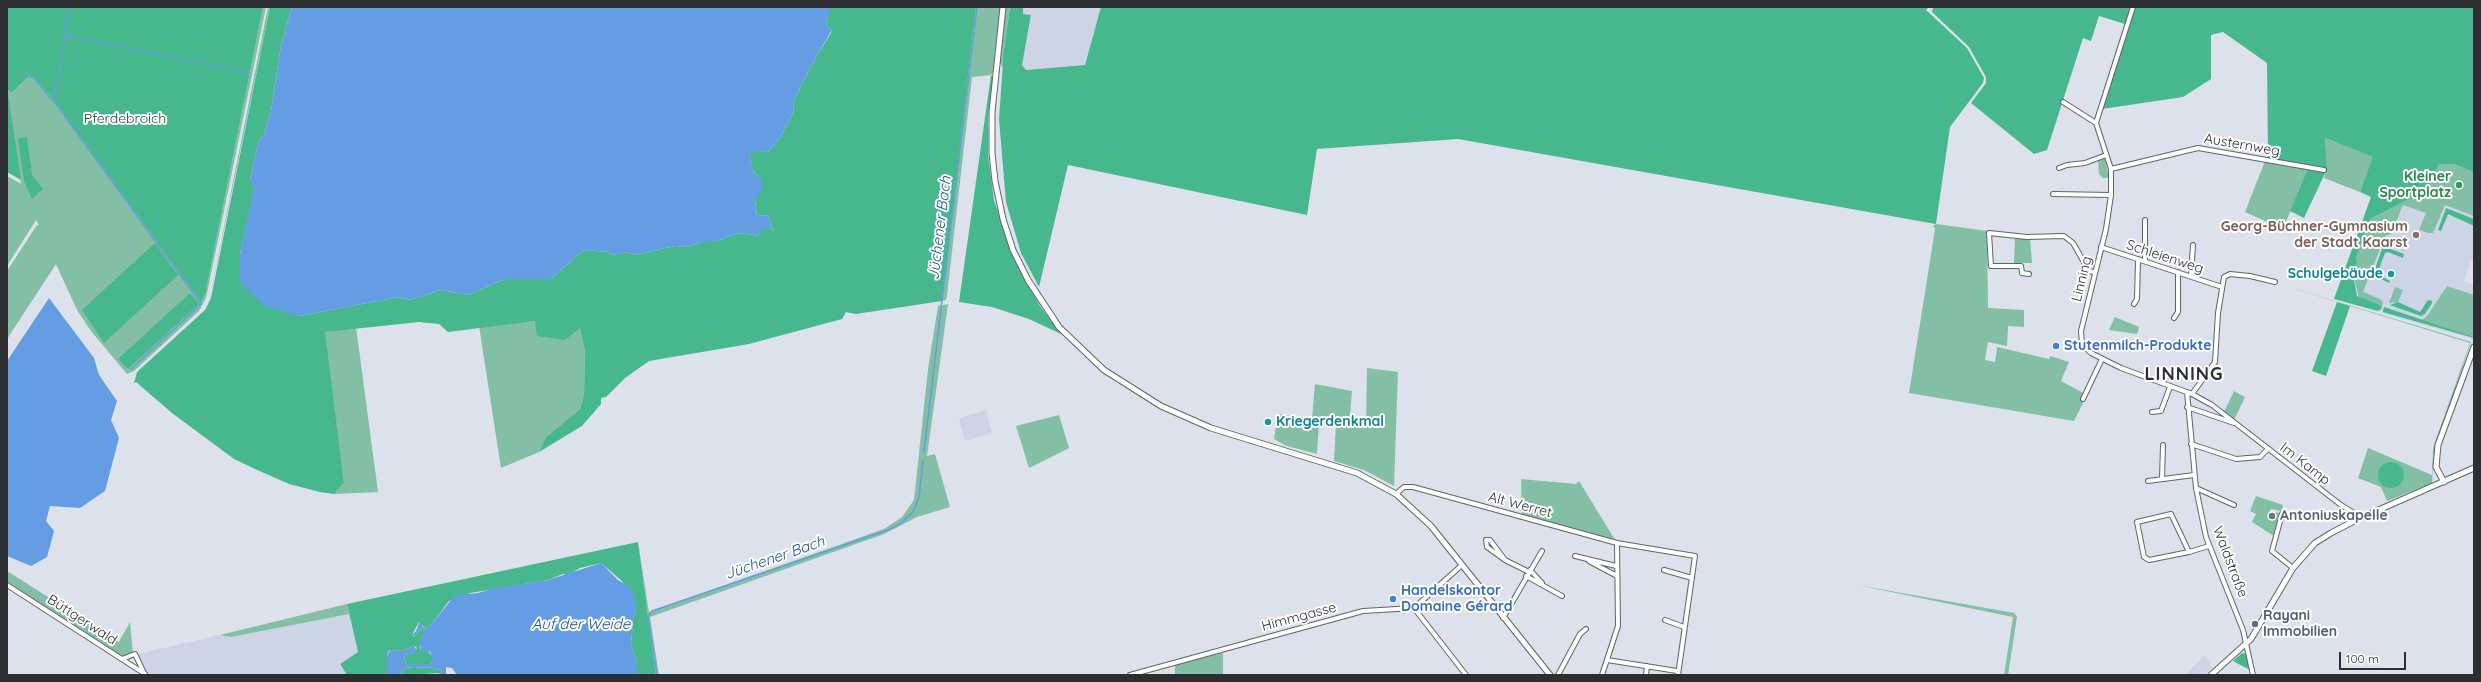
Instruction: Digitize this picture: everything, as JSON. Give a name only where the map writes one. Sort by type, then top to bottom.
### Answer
[{"type":"street","points":[[1003,7],[992,112],[994,181],[1003,219],[1013,250],[1028,280],[1059,327],[1104,370],[1161,406],[1211,428],[1352,472],[1376,482],[1396,494],[1422,516],[1550,675]]},
{"type":"street","points":[[2063,102],[2096,123],[2133,7]]},
{"type":"street","name":"Linning","points":[[2096,123],[2111,169],[2111,195],[2080,339],[2086,350],[2102,359],[2170,387],[2192,394]]},
{"type":"street","name":"Austernweg","points":[[2111,169],[2198,148],[2324,170]]},
{"type":"street","points":[[2059,168],[2067,165],[2085,163],[2106,155]]},
{"type":"street","points":[[2053,194],[2111,195]]},
{"type":"street","points":[[2145,220],[2145,261]]},
{"type":"street","points":[[2029,274],[2022,273],[2021,266],[1991,266],[1989,233],[2024,237],[2064,236],[2073,243],[2089,270],[2094,272]]},
{"type":"street","points":[[2191,276],[2194,245]]},
{"type":"street","name":"Schleienweg","points":[[2101,247],[2222,287]]},
{"type":"street","points":[[2134,304],[2137,299],[2138,259]]},
{"type":"street","points":[[2174,318],[2178,312],[2178,272]]},
{"type":"street","points":[[2192,394],[2215,362],[2217,320],[2223,278],[2230,274],[2252,276],[2275,282]]},
{"type":"street","points":[[2444,482],[2436,467],[2438,445],[2474,347]]},
{"type":"street","points":[[2083,399],[2102,359]]},
{"type":"street","points":[[2152,412],[2158,412],[2161,410],[2170,387]]},
{"type":"street","name":"Waldstraße","points":[[2187,392],[2187,407],[2194,475],[2208,546],[2236,609],[2247,643],[2253,675]]},
{"type":"street","name":"Im Kamp","points":[[2192,394],[2212,405],[2342,506],[2354,513],[2358,519]]},
{"type":"street","name":"Im Kamp","points":[[2187,407],[2238,425]]},
{"type":"street","points":[[2191,444],[2234,459],[2260,457],[2268,449]]},
{"type":"street","points":[[2162,479],[2163,445]]},
{"type":"street","points":[[2211,675],[2247,643],[2260,625],[2293,568],[2309,548],[2321,539],[2358,519],[2474,468]]},
{"type":"street","points":[[2148,481],[2194,475]]},
{"type":"street","name":"Alt Werret","points":[[1396,494],[1404,487],[1412,487],[1617,542],[1695,556],[1692,578]]},
{"type":"street","points":[[2196,488],[2234,505]]},
{"type":"street","points":[[2189,552],[2171,514],[2137,522],[2144,557],[2149,560],[2189,552],[2208,546]]},
{"type":"street","points":[[2282,514],[2272,551],[2293,568]]},
{"type":"street","points":[[1505,560],[1490,540],[1486,540],[1487,547],[1505,560],[1528,573],[1562,596]]},
{"type":"street","points":[[1602,675],[1617,630],[1617,542]]},
{"type":"street","points":[[1503,618],[1542,551]]},
{"type":"street","points":[[1575,556],[1616,566]]},
{"type":"street","points":[[1583,558],[1616,576]]},
{"type":"street","points":[[1462,565],[1414,608],[1466,675]]},
{"type":"street","points":[[1607,660],[1647,666],[1677,673],[1692,578],[1664,570]]},
{"type":"street","name":"Büttgerwald","points":[[7,585],[145,674]]},
{"type":"street","name":"Himmgasse","points":[[1130,675],[1363,611],[1414,608]]},
{"type":"street","points":[[1666,620],[1684,627]]},
{"type":"street","points":[[1558,675],[1580,634],[1586,629]]},
{"type":"street","points":[[122,659],[135,654],[145,674]]},
{"type":"street","points":[[1646,675],[1647,666]]},
{"type":"shaded area","points":[[1023,7],[1101,7],[1085,65],[1025,70],[1022,65],[1031,16],[1023,14]]},
{"type":"shaded area","name":"Georg-Büchner-Gymnasium der Stadt Kaarst","points":[[2436,148],[2474,165],[2474,262],[2471,261],[2464,281],[2474,285],[2473,339],[2334,299],[2367,210]]},
{"type":"shaded area","points":[[986,410],[992,433],[965,441],[959,418]]},
{"type":"shaded area","points":[[349,614],[358,652],[340,663],[347,675],[148,675],[138,654],[220,635],[231,637]]},
{"type":"shaded area","points":[[2205,655],[2212,667],[2205,675],[2185,675]]},
{"type":"green space","points":[[7,7],[206,291],[263,7],[266,7],[206,298],[199,311],[134,371],[127,374],[91,331],[77,310],[56,264],[7,339],[7,271],[37,225],[39,225],[36,220],[7,266],[7,176],[21,184],[7,93]]},
{"type":"green space","name":"Pferdebroich","points":[[7,7],[263,7],[206,291],[201,302],[54,100],[34,77],[24,72],[29,76],[11,93],[7,88]]},
{"type":"green space","points":[[268,7],[270,7],[209,302]]},
{"type":"green space","points":[[270,7],[292,7],[281,45],[271,111],[264,135],[259,140],[250,180],[255,187],[240,254],[240,283],[299,316],[399,297],[410,300],[441,290],[468,295],[505,279],[551,279],[584,250],[608,252],[612,255],[627,252],[634,255],[675,246],[688,247],[701,242],[715,242],[735,234],[745,233],[758,236],[762,229],[768,227],[774,231],[768,215],[757,216],[755,200],[761,180],[752,169],[752,163],[749,157],[753,150],[768,152],[780,138],[794,111],[793,102],[816,57],[831,33],[832,30],[826,25],[829,7],[976,7],[942,301],[856,314],[846,312],[842,319],[749,344],[649,361],[625,378],[606,397],[601,398],[601,404],[582,426],[539,452],[546,437],[580,409],[584,393],[585,352],[580,328],[565,340],[537,336],[535,321],[448,332],[439,324],[419,322],[325,332],[344,483],[334,494],[289,484],[234,459],[172,413],[136,382],[134,383],[137,372],[205,310],[211,298]]},
{"type":"green space","points":[[976,7],[1001,7],[993,72],[991,75],[972,77],[947,295],[946,300],[942,301]]},
{"type":"green space","points":[[1006,7],[1010,7],[1004,49],[1004,69],[1000,63]]},
{"type":"green space","points":[[1010,7],[1023,7],[1023,14],[1031,15],[1022,65],[1026,70],[1085,65],[1101,7],[1929,7],[1926,10],[1967,48],[1984,78],[1983,83],[1950,127],[1936,224],[1458,139],[1317,149],[1307,215],[1068,165],[1039,287],[1021,253],[1006,202],[999,119],[1004,49]]},
{"type":"green space","points":[[1933,7],[2474,7],[2474,172],[2453,164],[2439,164],[2425,194],[2411,198],[2370,219],[2356,257],[2357,264],[2352,269],[2357,296],[2382,306],[2381,309],[2378,311],[2334,299],[2371,197],[2360,192],[2373,157],[2325,138],[2327,169],[2304,218],[2290,211],[2308,168],[2268,159],[2267,63],[2223,32],[2211,35],[2211,79],[2183,97],[2102,109],[2125,24],[2099,16],[2091,41],[2083,38],[2047,150],[2034,154],[1971,103],[1986,83],[1986,77],[1969,47],[1932,12]]},
{"type":"green space","points":[[991,75],[993,76],[988,116],[988,155],[994,200],[1012,254],[1040,306],[1061,334],[1029,319],[992,307],[959,302]]},
{"type":"green space","points":[[7,92],[8,94],[21,180],[7,172]]},
{"type":"green space","points":[[27,137],[32,175],[43,189],[32,199],[24,181],[18,138]]},
{"type":"green space","points":[[2325,138],[2374,157],[2360,192],[2324,178],[2327,169]]},
{"type":"green space","points":[[2098,159],[2105,159],[2109,178],[2103,178],[2099,174]]},
{"type":"green space","points":[[2265,161],[2308,168],[2283,229],[2245,212]]},
{"type":"green space","points":[[2439,164],[2452,164],[2474,172],[2474,216],[2445,205],[2433,233],[2428,233],[2419,230],[2426,213],[2403,205],[2391,234],[2385,236],[2363,292],[2380,299],[2383,302],[2382,306],[2359,298],[2352,268],[2357,264],[2356,257],[2370,219],[2411,198],[2425,194]]},
{"type":"green space","points":[[2446,208],[2474,219],[2474,226],[2448,214],[2441,231],[2438,230]]},
{"type":"green space","points":[[1936,224],[1987,231],[1988,308],[2024,310],[2024,327],[2008,326],[2007,346],[1988,342],[1985,360],[1995,362],[1997,347],[2049,359],[2050,356],[2069,362],[2061,381],[2087,395],[2074,421],[1909,393],[1935,229],[1933,226]]},
{"type":"green space","points":[[2015,238],[2030,238],[2032,263],[2014,263]]},
{"type":"green space","points":[[155,243],[178,275],[104,343],[82,310]]},
{"type":"green space","points":[[2383,246],[2404,254],[2403,258],[2388,252],[2385,253],[2377,274],[2390,281],[2389,283],[2373,275]]},
{"type":"green space","points":[[2279,284],[2471,342],[2434,450],[2432,483],[2387,501],[2381,487],[2358,478],[2368,448],[2432,475],[2433,448],[2470,343]]},
{"type":"green space","points":[[2447,286],[2474,295],[2474,337],[2422,320],[2427,316]]},
{"type":"green space","points":[[2395,287],[2403,290],[2398,302],[2389,303]]},
{"type":"green space","points":[[190,293],[199,304],[128,369],[118,359]]},
{"type":"green space","points":[[2428,300],[2432,301],[2432,303],[2425,314],[2421,316],[2390,305],[2398,302],[2420,312]]},
{"type":"green space","points":[[2337,302],[2350,306],[2326,376],[2312,371]]},
{"type":"green space","points":[[948,304],[927,456],[935,454],[950,507],[917,517],[884,534],[650,617],[659,675],[656,675],[638,542],[649,612],[884,529],[902,517],[914,500],[928,369],[938,306]]},
{"type":"green space","points":[[2384,307],[2474,337],[2474,338],[2383,312]]},
{"type":"green space","points":[[2115,317],[2139,327],[2137,334],[2109,330]]},
{"type":"green space","points":[[535,321],[580,327],[585,352],[584,393],[580,409],[546,437],[539,452],[501,468],[479,326]]},
{"type":"green space","points":[[356,327],[378,492],[334,494],[344,483],[324,332]]},
{"type":"green space","points":[[1367,368],[1398,372],[1394,486],[1364,470],[1334,461],[1336,424],[1319,421],[1317,454],[1287,446],[1274,439],[1278,414],[1312,419],[1315,384],[1352,391],[1349,426],[1366,428]]},
{"type":"green space","points":[[2234,391],[2245,397],[2234,420],[2224,412]]},
{"type":"green space","points":[[1059,415],[1069,448],[1029,468],[1016,426]]},
{"type":"green space","points":[[2391,462],[2400,466],[2404,475],[2400,484],[2391,488],[2382,484],[2378,475],[2382,466]]},
{"type":"green space","points":[[1521,479],[1576,484],[1579,481],[1617,543],[1522,516]]},
{"type":"green space","points":[[2256,496],[2283,505],[2282,511],[2271,509],[2268,519],[2273,521],[2276,512],[2281,514],[2274,536],[2252,522],[2256,514],[2250,511]]},
{"type":"green space","points":[[638,542],[656,675],[637,675],[637,662],[631,646],[633,619],[636,609],[622,581],[601,563],[580,568],[568,575],[563,574],[548,580],[470,593],[449,601],[431,625],[426,629],[419,622],[412,635],[414,637],[421,628],[425,630],[420,647],[421,651],[428,651],[433,657],[433,662],[430,665],[406,664],[404,655],[413,653],[417,648],[414,646],[402,651],[389,650],[387,656],[387,675],[347,675],[340,664],[358,652],[347,604]]},
{"type":"green space","points":[[7,571],[119,642],[130,622],[133,653],[123,658],[7,582]]},
{"type":"green space","points":[[1857,585],[2014,613],[2017,617],[2008,675],[2004,675],[2013,617]]},
{"type":"green space","points":[[347,604],[349,614],[231,637],[220,635]]},
{"type":"green space","points":[[1223,653],[1223,675],[1175,675],[1175,664]]},
{"type":"green space","points":[[2242,653],[2247,654],[2250,670],[2233,661]]},
{"type":"green space","points":[[405,668],[433,668],[441,670],[442,673],[401,675]]},
{"type":"water","points":[[292,7],[829,7],[831,12],[827,18],[826,25],[832,30],[816,57],[793,102],[794,111],[780,138],[768,152],[753,151],[749,157],[752,163],[752,169],[761,180],[763,189],[755,200],[757,216],[768,215],[774,231],[768,227],[762,230],[758,236],[745,233],[735,234],[715,242],[701,242],[688,247],[675,246],[634,255],[627,252],[612,255],[608,252],[584,250],[551,279],[505,279],[468,295],[441,290],[410,300],[399,297],[299,316],[265,306],[240,283],[240,254],[254,188],[250,180],[259,140],[264,135],[271,111],[281,45]]},
{"type":"water","points":[[49,298],[94,358],[99,375],[117,401],[111,420],[119,438],[105,491],[80,508],[50,506],[46,521],[54,531],[47,557],[31,566],[7,556],[7,361]]},
{"type":"water","name":"Auf der Weide","points":[[601,563],[618,580],[630,587],[634,595],[636,609],[633,619],[631,646],[637,662],[637,675],[457,675],[452,668],[446,667],[446,675],[432,675],[442,673],[441,670],[413,667],[405,668],[401,675],[387,675],[387,656],[390,650],[402,651],[414,646],[418,652],[404,655],[406,664],[432,664],[431,653],[428,651],[421,651],[420,640],[425,630],[421,628],[414,637],[412,635],[416,631],[419,623],[422,622],[422,626],[426,629],[431,625],[455,595],[478,593],[491,589],[548,580]]},
{"type":"waterway","points":[[70,7],[65,30],[67,35],[53,100],[201,304],[131,369]]},
{"type":"waterway","name":"Jüchener Bach","points":[[924,452],[977,7]]},
{"type":"waterway","points":[[67,35],[249,73]]},
{"type":"waterway","points":[[24,74],[34,78],[52,100]]},
{"type":"waterway","name":"Jüchener Bach","points":[[657,675],[648,616],[652,611],[888,530],[900,524],[913,512],[919,497],[923,460]]},
{"type":"place","name":"Kleiner Sportplatz","points":[[2459,185]]},
{"type":"place","name":"Georg-Büchner-Gymnasium der Stadt Kaarst","points":[[2416,235]]},
{"type":"place","name":"Schulgebäude","points":[[2391,274]]},
{"type":"place","name":"Stutenmilch-Produkte","points":[[2056,346]]},
{"type":"place","name":"Kriegerdenkmal","points":[[1268,422]]},
{"type":"place","name":"Antoniuskapelle","points":[[2272,516]]},
{"type":"place","name":"Handelskontor Domaine Gérard","points":[[1393,599]]},
{"type":"place","name":"Rayani Immobilien","points":[[2255,624]]},
{"type":"district","name":"LINNING","points":[[2184,375]]}]
